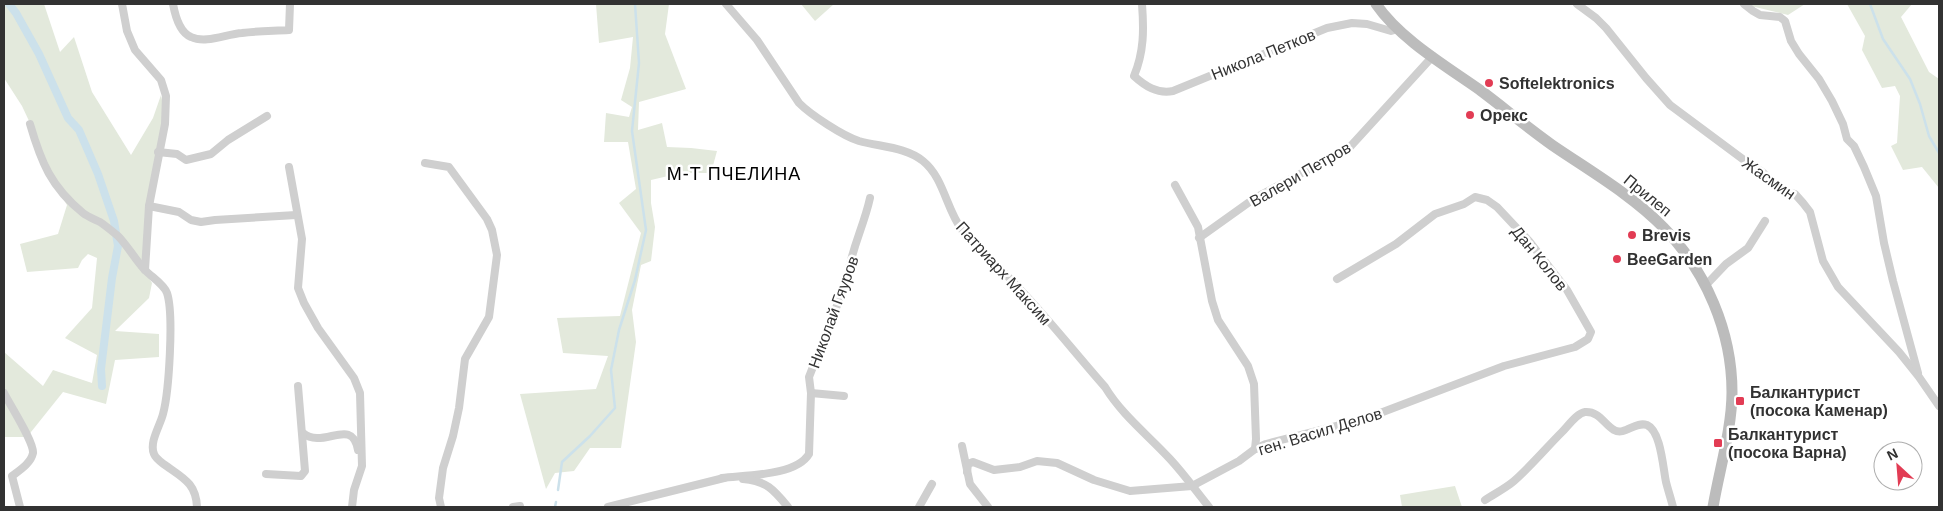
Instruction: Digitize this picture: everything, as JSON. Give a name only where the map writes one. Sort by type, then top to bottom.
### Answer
[{"type":"street","points":[[122,4],[127,31],[135,50],[161,80],[166,96],[165,124],[158,152],[149,206],[145,270]]},
{"type":"street","points":[[173,4],[176,19],[189,37],[205,39],[217,38],[227,34],[289,30],[290,4]]},
{"type":"street","name":"Патриарх Максим","points":[[726,4],[757,40],[805,109],[842,135],[875,145],[906,151],[924,162],[937,178],[954,220],[1016,285],[1105,388],[1112,400],[1139,430],[1169,458],[1209,507]]},
{"type":"street","name":"Никола Петков","points":[[1142,4],[1144,34],[1142,49],[1134,76],[1146,86],[1162,93],[1173,91],[1306,36],[1338,25],[1352,23],[1367,24],[1391,32],[1398,29]]},
{"type":"street","name":"Прилеп","points":[[1376,4],[1398,29],[1433,56],[1548,142],[1641,208],[1664,228],[1686,253],[1706,284],[1726,341],[1730,359],[1732,392],[1713,507]]},
{"type":"street","name":"Жасмин","points":[[1577,4],[1606,28],[1670,106],[1761,171],[1783,190],[1795,194],[1810,212],[1824,261],[1838,287],[1899,352],[1920,377],[1939,406]]},
{"type":"street","points":[[1744,4],[1753,12],[1780,17],[1785,21],[1791,41],[1819,79],[1832,101],[1843,124],[1847,139],[1854,146],[1864,167],[1876,196],[1893,281],[1920,377]]},
{"type":"street","name":"Валери Петров","points":[[1199,238],[1255,198],[1349,148],[1433,56]]},
{"type":"street","points":[[158,152],[177,154],[186,160],[211,154],[228,140],[266,116]]},
{"type":"street","points":[[30,124],[39,155],[50,177],[84,214],[102,223],[120,238],[145,270],[167,292],[170,314],[166,396],[163,414],[153,444],[154,454],[159,461],[182,477],[191,486],[196,494],[197,507]]},
{"type":"street","points":[[425,162],[448,167],[477,203],[492,230],[497,255],[489,318],[465,359],[459,408],[443,468],[439,498],[441,507]]},
{"type":"street","points":[[289,167],[296,215],[302,239],[298,288],[318,328],[359,386],[362,472],[354,490],[352,507]]},
{"type":"street","points":[[1175,185],[1198,226],[1212,301],[1218,320],[1248,366],[1254,384],[1255,449]]},
{"type":"street","name":"Дан Колов","points":[[1337,279],[1396,244],[1435,214],[1464,204],[1476,197],[1487,200],[1497,207],[1529,241],[1567,290],[1591,332]]},
{"type":"street","name":"Николай Гяуров","points":[[722,478],[772,472],[798,466],[805,461],[809,454],[811,445],[811,393],[809,378],[847,280],[848,270],[866,219],[870,198]]},
{"type":"street","points":[[149,206],[179,212],[191,220],[201,222],[296,215]]},
{"type":"street","points":[[1706,284],[1726,264],[1748,248],[1764,221]]},
{"type":"street","name":"ген. Васил Делов","points":[[967,472],[968,464],[973,462],[994,470],[1020,467],[1037,461],[1057,463],[1094,480],[1130,491],[1192,486],[1266,444],[1367,418],[1504,366],[1575,347],[1588,339],[1591,332]]},
{"type":"street","points":[[266,474],[301,476],[305,471],[298,386]]},
{"type":"street","points":[[4,393],[31,443],[33,454],[26,464],[12,476],[4,478]]},
{"type":"street","points":[[811,393],[844,396]]},
{"type":"street","points":[[1485,500],[1512,482],[1571,423],[1586,412],[1594,413],[1614,430],[1621,431],[1636,425],[1646,425],[1654,431],[1662,455],[1666,482],[1674,507]]},
{"type":"street","points":[[303,433],[313,439],[345,434],[351,435],[357,441],[361,456]]},
{"type":"street","points":[[962,446],[970,484],[988,507]]},
{"type":"street","points":[[12,476],[20,507]]},
{"type":"street","points":[[608,507],[722,478],[764,482],[788,507]]},
{"type":"street","points":[[919,507],[932,484]]},
{"type":"shaded area","points":[[4,4],[44,4],[60,52],[74,37],[92,92],[131,155],[153,118],[161,95],[165,115],[142,267],[152,283],[149,298],[115,331],[159,334],[159,357],[115,360],[106,404],[63,392],[27,437],[4,437],[4,352],[43,386],[53,370],[92,383],[97,355],[65,338],[92,308],[97,258],[88,254],[78,268],[27,272],[20,244],[58,234],[67,205],[48,175],[37,138],[22,106],[4,78]]},
{"type":"shaded area","points":[[596,4],[669,4],[665,34],[686,89],[639,102],[638,130],[662,123],[667,147],[717,151],[711,173],[681,173],[651,180],[651,203],[655,227],[651,261],[641,265],[632,310],[636,342],[621,448],[590,448],[574,471],[555,473],[546,489],[520,394],[596,389],[608,356],[563,353],[557,318],[620,316],[641,233],[619,203],[636,189],[628,142],[604,142],[606,113],[629,117],[632,107],[621,100],[630,68],[633,37],[599,43]]},
{"type":"shaded area","points":[[801,4],[834,4],[815,21]]},
{"type":"shaded area","points":[[1750,4],[1805,4],[1788,15],[1751,6]]},
{"type":"shaded area","points":[[1847,4],[1912,4],[1901,17],[1929,72],[1939,79],[1939,188],[1922,167],[1903,170],[1891,146],[1897,143],[1900,96],[1895,86],[1882,88],[1862,50],[1865,36]]},
{"type":"shaded area","points":[[1455,486],[1462,507],[1402,507],[1400,495]]},
{"type":"waterway","points":[[9,4],[39,54],[68,118],[79,130],[98,174],[114,221],[118,246],[112,278],[101,369],[102,386]]},
{"type":"waterway","points":[[558,490],[562,462],[590,436],[615,408],[611,370],[619,330],[635,280],[646,230],[632,131],[639,63],[635,4]]},
{"type":"waterway","points":[[1870,4],[1883,39],[1910,79],[1920,104],[1929,136],[1939,153]]},
{"type":"waterway","points":[[555,507],[556,502]]},
{"type":"place","name":"Softelektronics","points":[[1489,83]]},
{"type":"place","name":"Орекс","points":[[1470,115]]},
{"type":"place","name":"Brevis","points":[[1632,235]]},
{"type":"place","name":"BeeGarden","points":[[1617,259]]},
{"type":"place","name":"Балкантурист (посока Каменар)","points":[[1740,401]]},
{"type":"place","name":"Балкантурист (посока Варна)","points":[[1718,443]]},
{"type":"district","name":"М-Т ПЧЕЛИНА","points":[[734,174]]}]
